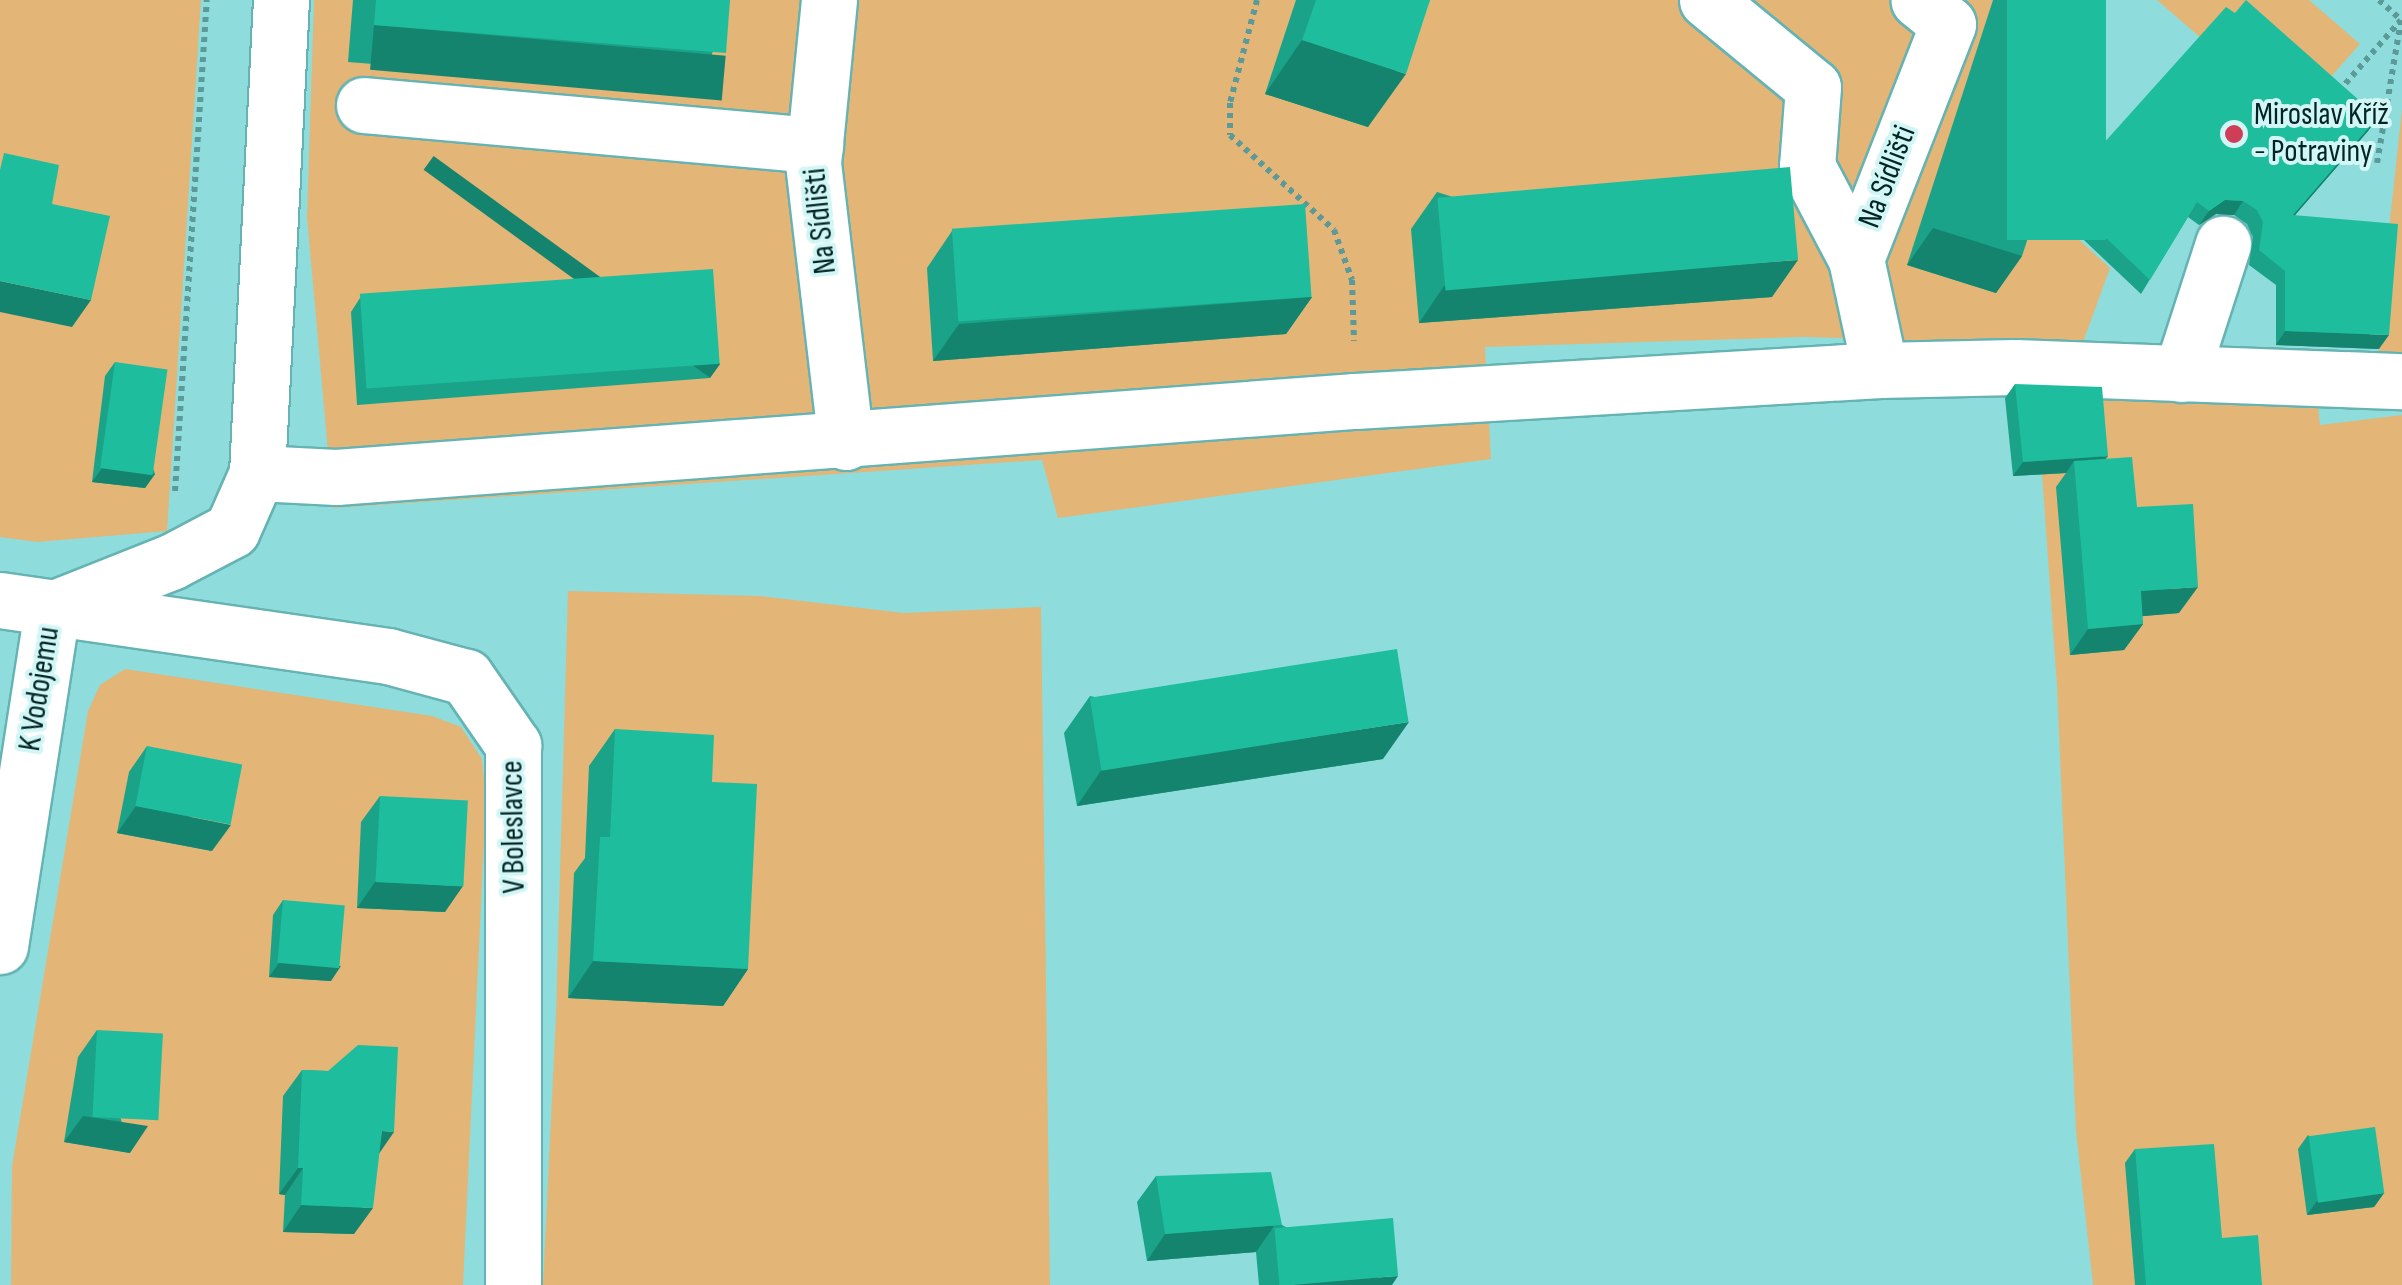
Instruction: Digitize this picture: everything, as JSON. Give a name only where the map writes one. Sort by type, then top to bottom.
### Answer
[{"type":"street","points":[[26,604],[171,562],[232,530],[258,474],[281,0]]},
{"type":"street","name":"Na Sídlišti","points":[[828,0],[814,145],[846,442]]},
{"type":"street","points":[[1708,0],[1813,88],[1807,166],[1856,259]]},
{"type":"street","name":"Na Sídlišti","points":[[1880,370],[1856,259],[1948,24],[1918,0]]},
{"type":"street","points":[[364,105],[814,145]]},
{"type":"street","points":[[2182,374],[2222,244]]},
{"type":"street","points":[[258,474],[336,478],[1356,401],[1880,370],[2015,368],[2402,381]]},
{"type":"street","name":"K Vodojemu","points":[[0,946],[26,604]]},
{"type":"street","name":"V Boleslavce","points":[[26,604],[388,656],[466,677],[513,745],[512,1285]]},
{"type":"path","points":[[171,562],[207,0]]},
{"type":"path","points":[[1257,0],[1230,103],[1230,135],[1334,230],[1352,280],[1355,349]]},
{"type":"path","points":[[2378,0],[2401,20]]},
{"type":"path","points":[[2326,105],[2401,20]]},
{"type":"path","points":[[2377,163],[2401,20]]},
{"type":"shaded area","points":[[0,0],[201,0],[167,531],[37,542],[0,537]]},
{"type":"shaded area","points":[[314,0],[1993,0],[1908,265],[2029,194],[2110,268],[2082,345],[1804,337],[1485,347],[1491,459],[1058,518],[1042,460],[333,508],[307,217]]},
{"type":"shaded area","points":[[2157,0],[2309,0],[2360,44],[2321,88],[2209,45]]},
{"type":"shaded area","points":[[2402,109],[2402,356],[2378,355],[2388,238]]},
{"type":"shaded area","points":[[2092,398],[2318,406],[2320,425],[2402,415],[2402,1285],[2093,1285],[2076,1131],[2057,686],[2042,474]]},
{"type":"shaded area","points":[[568,591],[760,596],[904,613],[1041,607],[1050,1285],[543,1285],[556,1014]]},
{"type":"shaded area","points":[[125,669],[432,716],[461,727],[482,759],[486,799],[463,1285],[11,1285],[12,1166],[88,711],[100,685]]},
{"type":"building","points":[[376,0],[730,0],[726,53],[374,25]]},
{"type":"building","points":[[1316,0],[1430,0],[1406,74],[1302,40]]},
{"type":"building","points":[[2007,0],[2106,0],[2106,240],[2007,240]]},
{"type":"building","points":[[2246,0],[2378,117],[2293,215],[2398,224],[2389,335],[2285,331],[2285,271],[2259,250],[2263,222],[2257,210],[2243,201],[2225,200],[2209,211],[2197,202],[2150,280],[2059,193],[2226,7],[2235,13]]},
{"type":"building","points":[[4,153],[59,165],[52,204],[110,216],[91,300],[0,281],[0,170]]},
{"type":"building","points":[[1790,167],[1798,260],[1445,290],[1437,198]]},
{"type":"building","points":[[1305,204],[1311,297],[958,321],[952,229]]},
{"type":"building","points":[[713,269],[720,364],[366,388],[360,294]]},
{"type":"building","points":[[115,362],[167,369],[153,475],[100,468]]},
{"type":"building","points":[[2015,384],[2102,387],[2108,456],[2023,462]]},
{"type":"building","points":[[2132,457],[2137,507],[2193,504],[2198,587],[2141,591],[2143,624],[2088,629],[2074,461]]},
{"type":"building","points":[[1397,649],[1409,722],[1101,771],[1090,698]]},
{"type":"building","points":[[615,729],[714,735],[712,782],[757,784],[748,969],[593,961],[600,837],[610,837]]},
{"type":"building","points":[[147,746],[242,765],[231,824],[135,806]]},
{"type":"building","points":[[380,796],[468,801],[463,886],[375,882]]},
{"type":"building","points":[[283,900],[345,905],[339,968],[278,963]]},
{"type":"building","points":[[97,1030],[163,1033],[158,1120],[92,1117]]},
{"type":"building","points":[[358,1045],[398,1047],[394,1132],[382,1131],[373,1208],[301,1205],[303,1168],[298,1168],[302,1070],[328,1071]]},
{"type":"building","points":[[2375,1127],[2384,1193],[2318,1203],[2309,1136]]},
{"type":"building","points":[[2214,1144],[2222,1238],[2258,1235],[2262,1285],[2146,1285],[2135,1149]]},
{"type":"building","points":[[1271,1172],[1282,1225],[1165,1234],[1156,1176]]},
{"type":"building","points":[[1393,1218],[1398,1276],[1279,1285],[1274,1228]]},
{"type":"place","name":"Miroslav Kříž - Potraviny","points":[[2234,134]]}]
